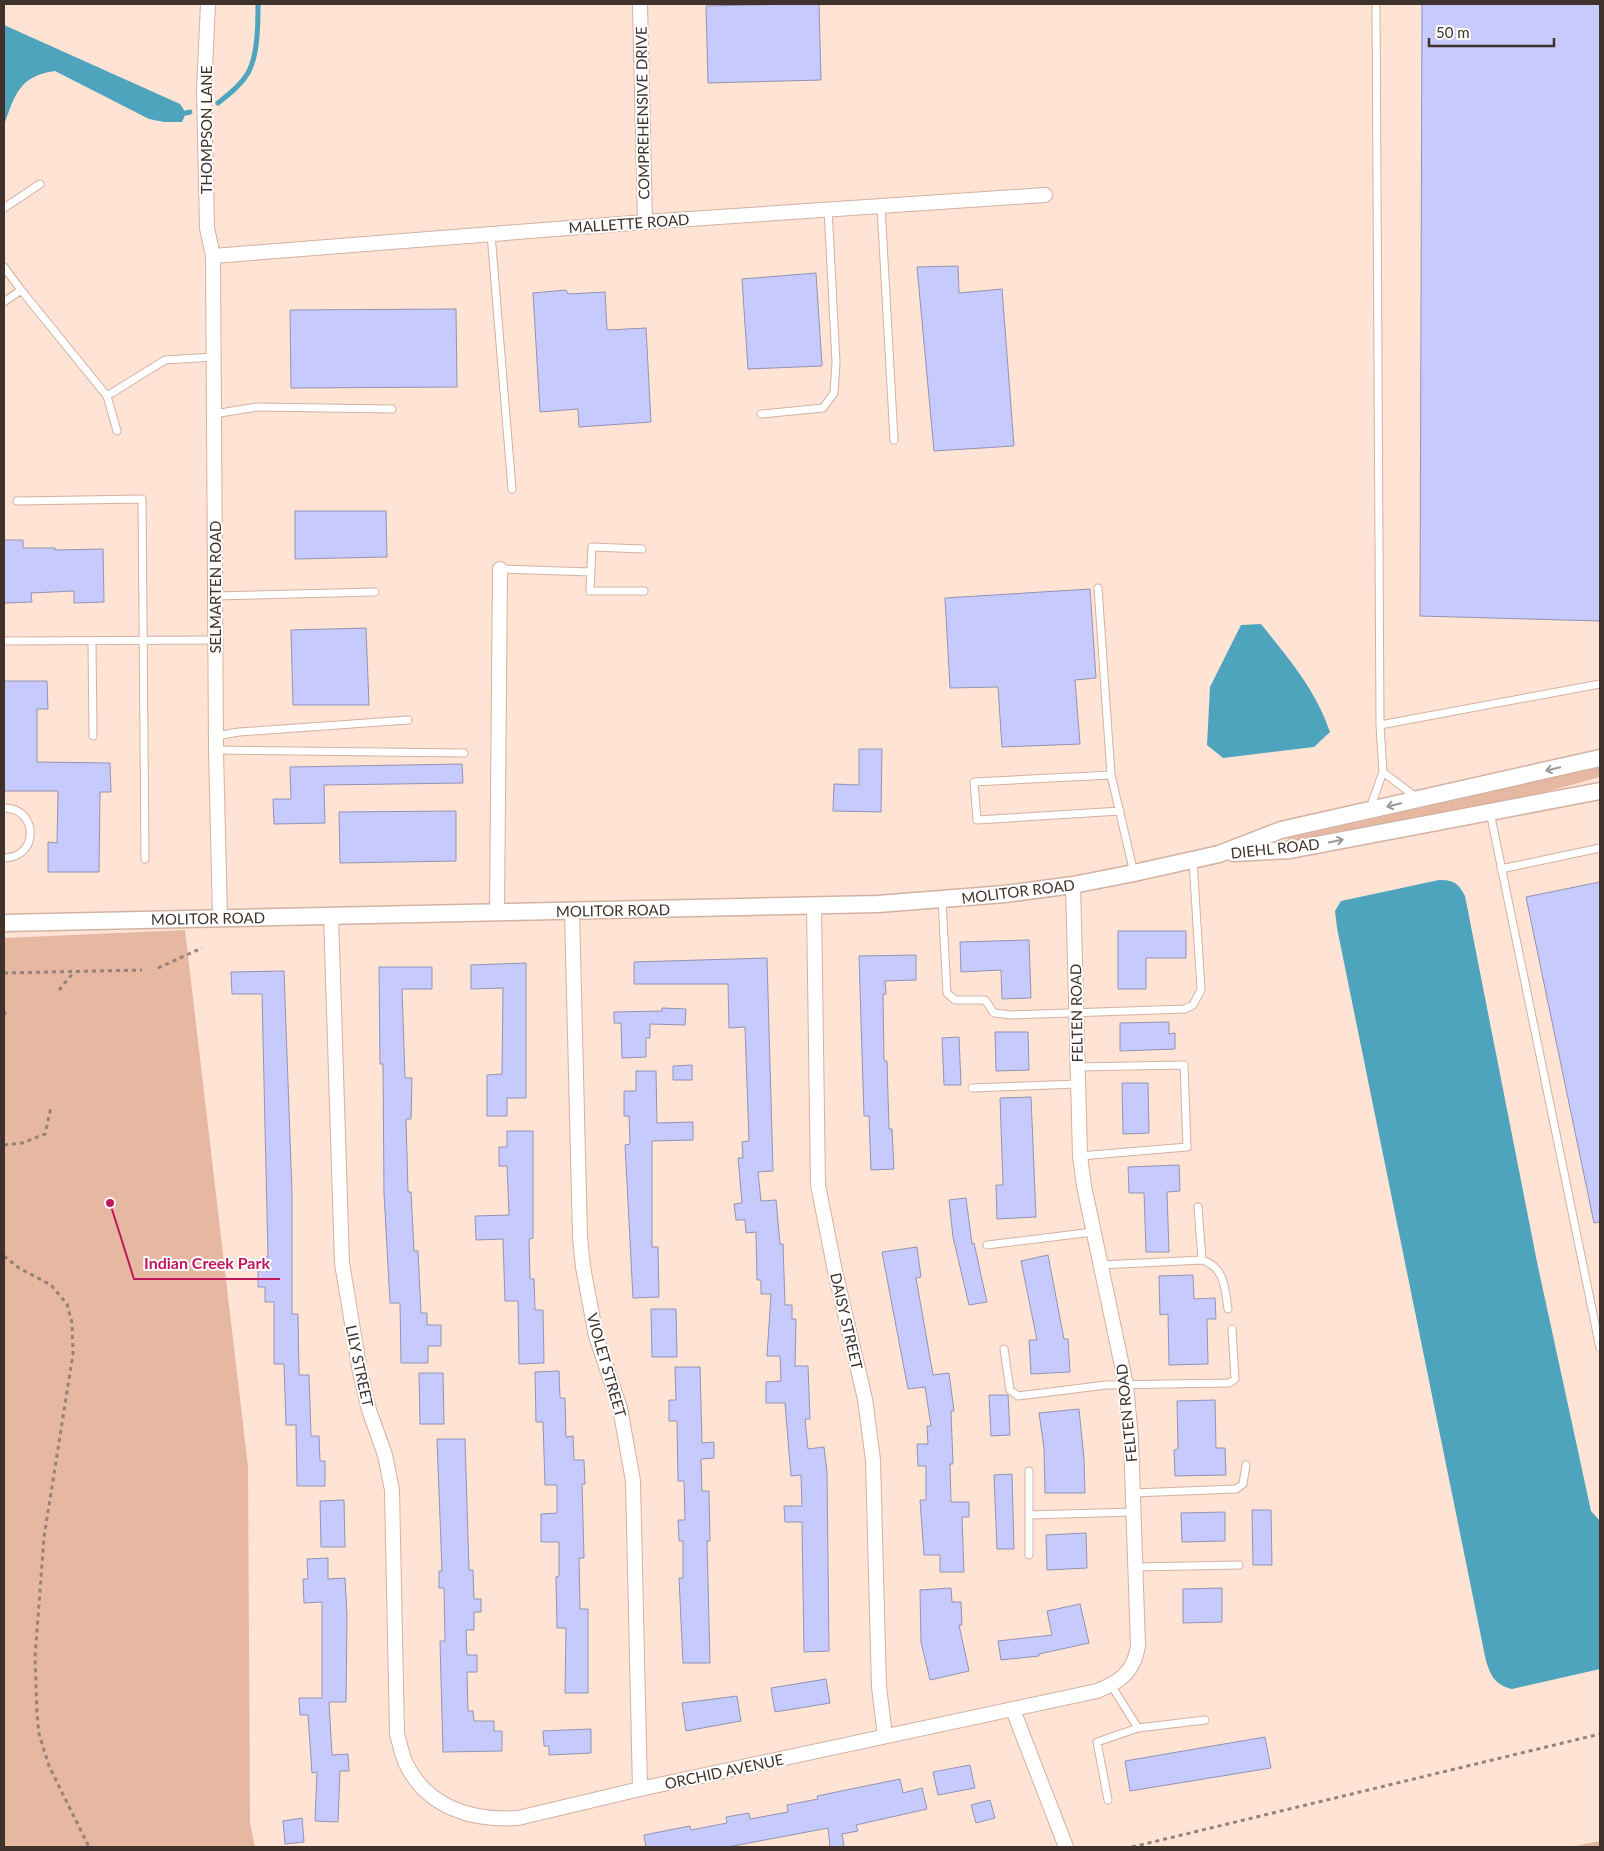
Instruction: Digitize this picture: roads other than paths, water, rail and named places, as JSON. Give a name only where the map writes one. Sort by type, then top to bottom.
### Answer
[{"type":"street","name":"THOMPSON LANE","points":[[208,4],[204,90],[207,228],[213,256]]},
{"type":"street","name":"COMPREHENSIVE DRIVE","points":[[640,4],[645,222]]},
{"type":"street","name":"MALLETTE ROAD","points":[[213,256],[645,222],[1045,195]]},
{"type":"street","name":"SELMARTEN ROAD","points":[[213,256],[216,743],[220,918]]},
{"type":"street","points":[[497,912],[500,569]]},
{"type":"street","name":"DIEHL ROAD","points":[[1218,854],[1280,830],[1600,758]]},
{"type":"street","name":"DIEHL ROAD","points":[[1218,854],[1290,850],[1600,791]]},
{"type":"street","name":"MOLITOR ROAD","points":[[4,923],[331,914],[572,911],[942,900],[1073,885],[1218,854]]},
{"type":"street","name":"FELTEN ROAD","points":[[1012,1710],[1111,1685],[1126,1675],[1136,1658],[1138,1646],[1134,1567],[1134,1512],[1126,1385],[1093,1232],[1080,1156],[1073,885]]},
{"type":"street","name":"DAISY STREET","points":[[814,905],[818,1185],[835,1271],[865,1399],[872,1451],[879,1687],[885,1736]]},
{"type":"street","name":"VIOLET STREET","points":[[572,911],[580,1237],[583,1267],[596,1336],[620,1408],[633,1481],[640,1789]]},
{"type":"street","name":"LILY STREET","points":[[331,914],[342,1263],[360,1372],[369,1410],[385,1455],[392,1490],[397,1734],[405,1763],[417,1783],[437,1802]]},
{"type":"street","points":[[1012,1710],[1066,1847]]},
{"type":"street","name":"ORCHID AVENUE","points":[[437,1802],[460,1813],[479,1817],[509,1818],[1012,1710]]},
{"type":"lane","points":[[1369,810],[1383,772],[1380,725],[1376,4]]},
{"type":"lane","points":[[4,208],[40,184]]},
{"type":"lane","points":[[881,206],[894,440]]},
{"type":"lane","points":[[761,414],[823,408],[834,393],[836,362],[828,209]]},
{"type":"lane","points":[[491,234],[512,489]]},
{"type":"lane","points":[[4,267],[107,396],[117,431]]},
{"type":"lane","points":[[4,302],[21,290]]},
{"type":"lane","points":[[107,396],[166,360],[214,357]]},
{"type":"lane","points":[[214,414],[258,406],[392,409]]},
{"type":"lane","points":[[17,500],[142,499],[145,859]]},
{"type":"lane","points":[[642,549],[592,547],[590,591],[644,592]]},
{"type":"lane","points":[[500,569],[591,572]]},
{"type":"lane","points":[[1098,588],[1111,775],[1134,873]]},
{"type":"lane","points":[[215,596],[376,592]]},
{"type":"lane","points":[[4,641],[216,640]]},
{"type":"lane","points":[[92,642],[93,736]]},
{"type":"lane","points":[[1380,725],[1600,684]]},
{"type":"lane","points":[[216,743],[239,732],[408,720]]},
{"type":"lane","points":[[216,743],[464,753]]},
{"type":"lane","points":[[1383,772],[1418,799]]},
{"type":"lane","points":[[1111,775],[974,782],[976,820],[1120,811]]},
{"type":"lane","points":[[4,808],[14,809],[22,813],[27,819],[31,835],[24,851],[17,856],[4,858]]},
{"type":"lane","points":[[1490,812],[1600,1348]]},
{"type":"lane","points":[[1501,869],[1600,848]]},
{"type":"lane","points":[[942,900],[947,993],[954,1000],[985,1000],[994,1013],[1012,1015],[1185,1009],[1193,1005],[1201,990],[1193,860]]},
{"type":"lane","points":[[1077,1067],[1184,1065],[1187,1147],[1080,1156]]},
{"type":"lane","points":[[972,1088],[1078,1084]]},
{"type":"lane","points":[[1198,1207],[1202,1260]]},
{"type":"lane","points":[[987,1245],[1093,1232]]},
{"type":"lane","points":[[1101,1265],[1202,1260],[1211,1263],[1218,1269],[1223,1281],[1228,1309]]},
{"type":"lane","points":[[1004,1349],[1010,1390],[1018,1396],[1101,1386],[1204,1384],[1233,1381],[1232,1329]]},
{"type":"lane","points":[[1133,1493],[1236,1489],[1243,1484],[1246,1464]]},
{"type":"lane","points":[[1029,1472],[1029,1555]]},
{"type":"lane","points":[[1029,1515],[1134,1512]]},
{"type":"lane","points":[[1134,1567],[1239,1566]]},
{"type":"lane","points":[[1111,1685],[1138,1728]]},
{"type":"lane","points":[[1108,1800],[1097,1742],[1138,1728],[1205,1720]]},
{"type":"water","points":[[4,25],[180,104],[186,113],[182,122],[164,122],[149,119],[55,71],[33,77],[26,82],[15,96],[4,125]]},
{"type":"water","points":[[1261,624],[1291,662],[1309,689],[1330,732],[1314,747],[1223,758],[1207,745],[1210,687],[1241,625]]},
{"type":"water","points":[[1439,880],[1455,883],[1465,896],[1537,1262],[1591,1511],[1600,1521],[1600,1669],[1512,1689],[1501,1685],[1494,1679],[1486,1661],[1335,911],[1341,901]]},
{"type":"waterway","points":[[218,103],[235,89],[248,73],[251,66],[257,39],[258,4]]},
{"type":"waterway","points":[[186,113],[190,112]]},
{"type":"place","name":"Indian Creek Park","points":[[110,1203]]}]
